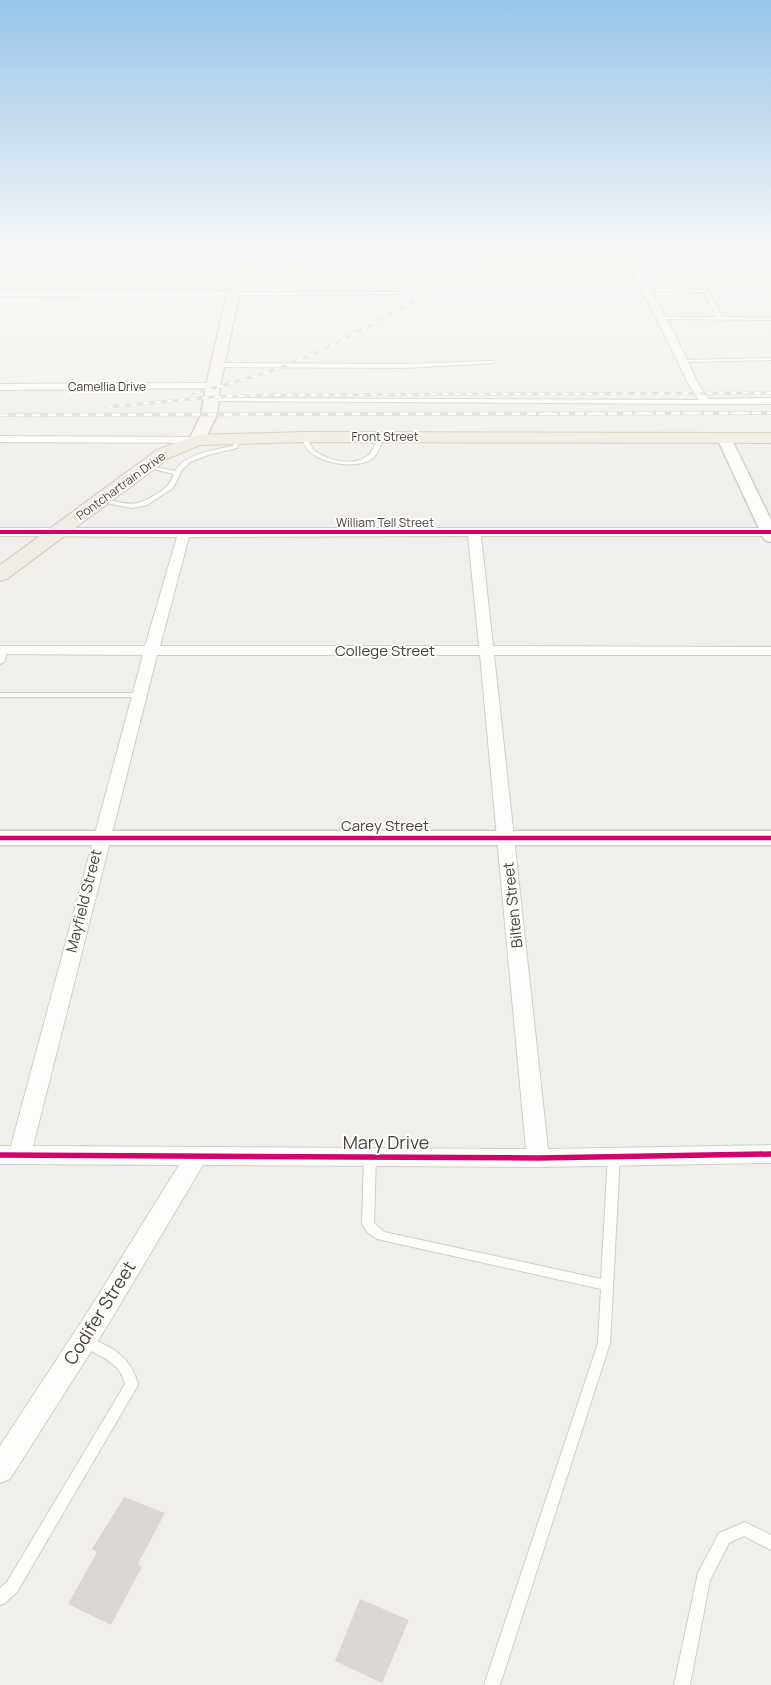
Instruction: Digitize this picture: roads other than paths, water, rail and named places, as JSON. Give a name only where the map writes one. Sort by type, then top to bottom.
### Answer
[{"type":"main road","points":[[197,440],[209,415],[225,333]]},
{"type":"main road","name":"Front Street","points":[[197,440],[305,437],[771,438]]},
{"type":"main road","name":"Pontchartrain Drive","points":[[0,575],[163,454],[197,440]]},
{"type":"street","points":[[668,333],[694,385],[706,402],[771,402]]},
{"type":"street","name":"Camellia Drive","points":[[0,387],[212,393]]},
{"type":"street","points":[[724,438],[770,533]]},
{"type":"street","name":"Front Street","points":[[0,439],[197,440]]},
{"type":"street","name":"William Tell Street","points":[[0,532],[770,533]]},
{"type":"street","name":"Bilten Street","points":[[474,532],[485,652],[507,838],[538,1158]]},
{"type":"street","name":"Mayfield Street","points":[[10,1154],[184,533]]},
{"type":"street","name":"College Street","points":[[2,654],[150,651],[771,651]]},
{"type":"street","name":"Carey Street","points":[[0,838],[771,838]]},
{"type":"street","name":"Mary Drive","points":[[10,1154],[538,1158],[771,1154]]},
{"type":"street","name":"Codifer Street","points":[[0,1470],[83,1341],[197,1155]]},
{"type":"lane","points":[[682,361],[771,359]]},
{"type":"lane","points":[[219,365],[386,366],[492,362]]},
{"type":"lane","points":[[212,393],[706,402]]},
{"type":"lane","points":[[305,437],[310,450],[324,459],[335,463],[366,459],[374,453],[381,438]]},
{"type":"lane","points":[[101,500],[132,506],[145,504],[171,487],[177,473],[188,461],[237,447],[239,438]]},
{"type":"lane","points":[[147,466],[177,473]]},
{"type":"lane","points":[[0,695],[138,695]]},
{"type":"lane","points":[[492,1685],[604,1343],[614,1156]]},
{"type":"lane","points":[[370,1157],[368,1224],[371,1229],[381,1236],[607,1285]]},
{"type":"lane","points":[[0,1598],[12,1587],[132,1385],[128,1368],[119,1360],[83,1341]]},
{"type":"lane","points":[[682,1685],[703,1578],[724,1538],[745,1529],[771,1543]]},
{"type":"railway","points":[[194,393],[274,370],[316,353],[356,333]]},
{"type":"railway","points":[[107,407],[212,397],[271,395],[771,393]]},
{"type":"railway","points":[[0,415],[771,413],[527,414]]}]
